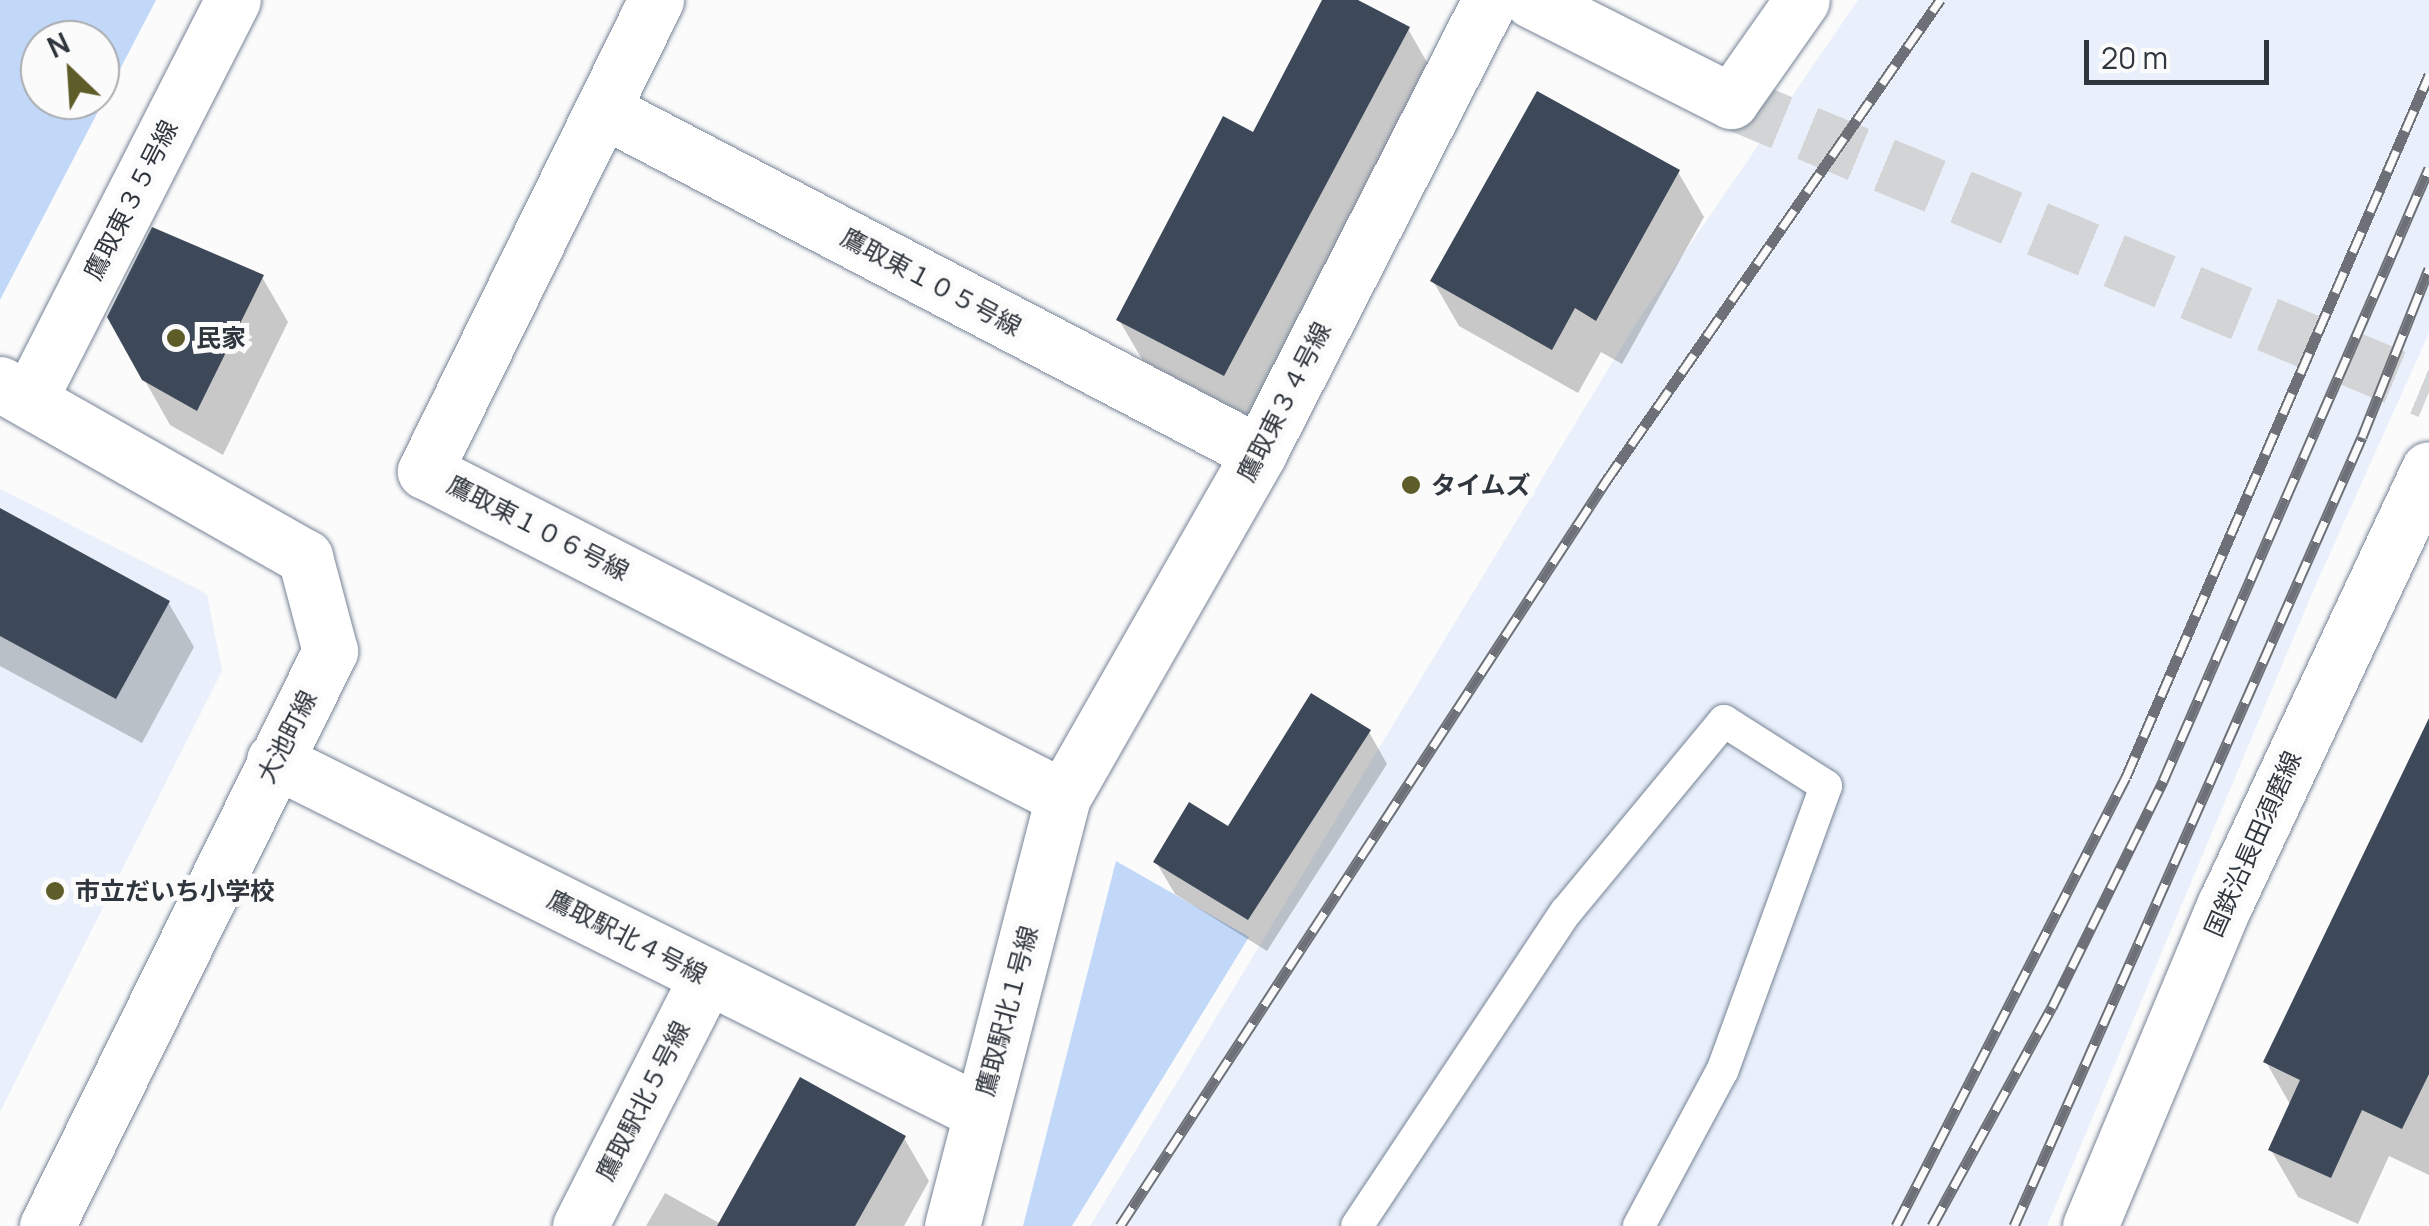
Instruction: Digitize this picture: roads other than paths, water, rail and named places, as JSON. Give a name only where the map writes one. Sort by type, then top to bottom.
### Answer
[{"type":"street","name":"鷹取東３５号線","points":[[14,392],[233,0]]},
{"type":"street","name":"鷹取東１０６号線","points":[[656,0],[425,470],[1063,797]]},
{"type":"street","name":"鷹取東３４号線","points":[[1063,797],[1260,453],[1490,0]]},
{"type":"street","points":[[1531,0],[1731,100],[1802,0]]},
{"type":"street","name":"鷹取東１０５号線","points":[[603,110],[1260,453]]},
{"type":"street","name":"大池町線","points":[[14,392],[305,557],[330,651],[47,1226]]},
{"type":"street","name":"国鉄沿長田須磨線","points":[[2090,1226],[2225,904],[2429,468]]},
{"type":"street","name":"鷹取駅北４号線","points":[[274,760],[980,1112]]},
{"type":"street","name":"鷹取駅北１号線","points":[[952,1226],[1063,797]]},
{"type":"street","name":"鷹取駅北５号線","points":[[580,1226],[707,977]]},
{"type":"lane","points":[[1356,1226],[1566,912],[1724,721],[1826,786],[1722,1071],[1639,1226]]},
{"type":"tunnel","points":[[1731,101],[2429,391]]},
{"type":"railway","points":[[1120,1226],[1606,481],[1940,0]]},
{"type":"railway","points":[[1896,1226],[2126,777],[2429,75]]},
{"type":"railway","points":[[1932,1226],[2052,1007],[2163,781],[2429,168]]},
{"type":"railway","points":[[2014,1226],[2362,437],[2429,269]]},
{"type":"place","name":"民家","points":[[176,338]]},
{"type":"place","name":"タイムズ","points":[[1411,485]]},
{"type":"place","name":"市立だいち小学校","points":[[55,891]]}]
